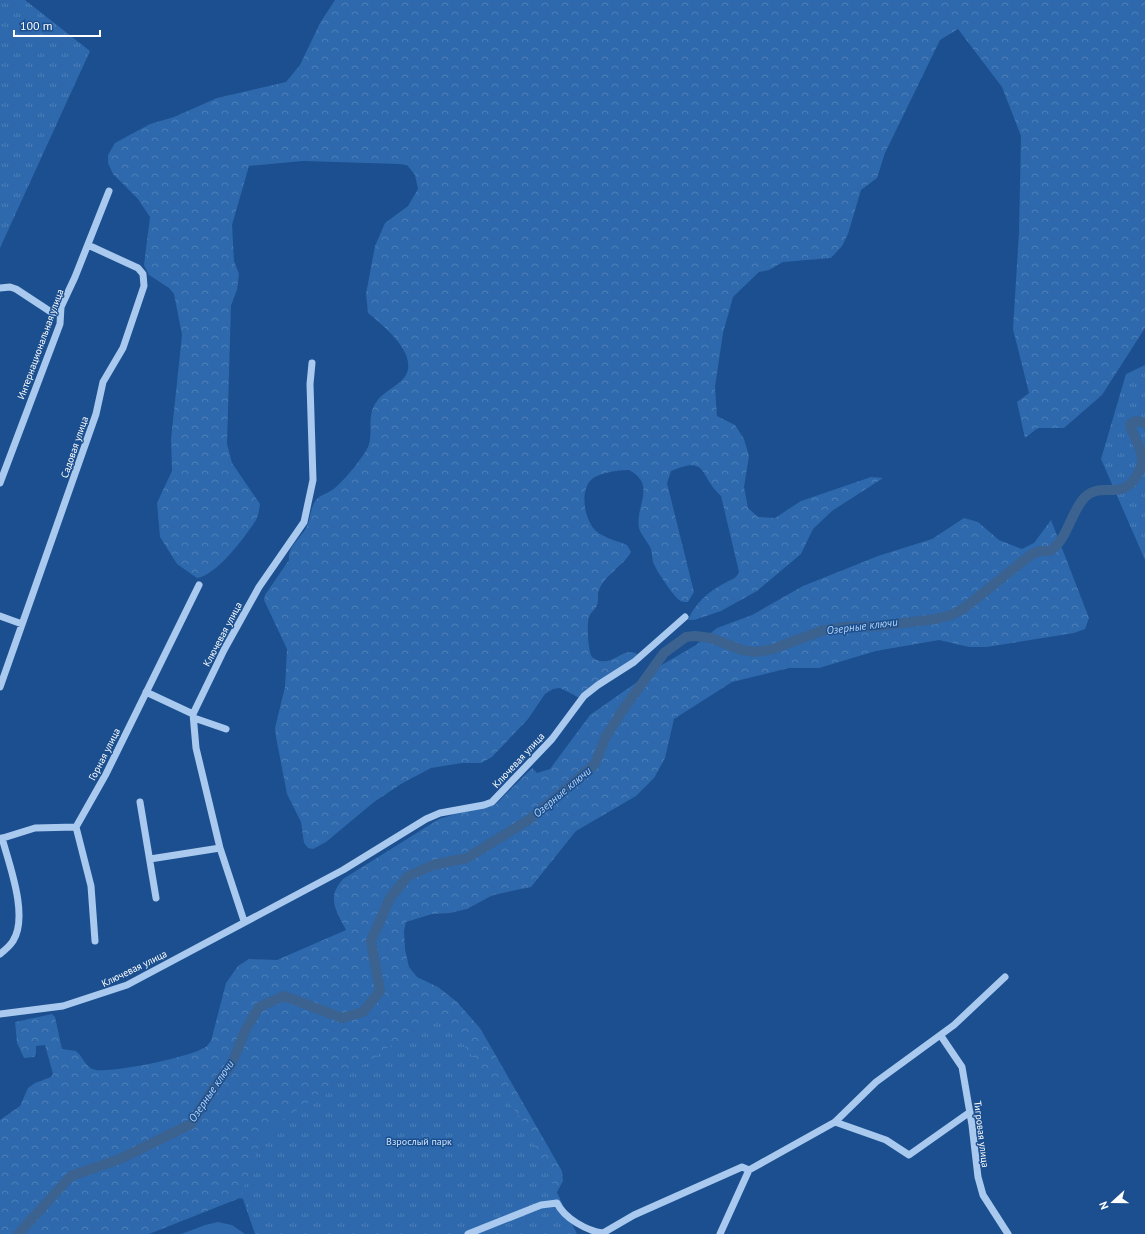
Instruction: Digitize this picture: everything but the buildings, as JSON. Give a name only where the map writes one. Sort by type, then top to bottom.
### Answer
[{"type":"street","name":"Интернациональная улица","points":[[0,483],[60,324],[60,313],[110,191]]},
{"type":"street","name":"Садовая улица","points":[[0,687],[96,414],[103,382],[123,348],[144,286],[144,274],[138,268],[88,245]]},
{"type":"street","points":[[0,288],[10,287],[16,289],[51,312],[60,313]]},
{"type":"street","name":"Ключевая улица","points":[[244,921],[220,848],[196,748],[193,716],[224,650],[259,587],[304,522],[313,480],[310,384],[312,363]]},
{"type":"street","name":"Горная улица","points":[[76,827],[92,801],[199,584]]},
{"type":"street","points":[[0,616],[22,624]]},
{"type":"street","name":"Ключевая улица","points":[[0,1014],[51,1009],[104,994],[145,975],[244,921],[343,870],[426,819],[440,813],[484,805],[492,802],[552,739],[584,696],[598,685],[629,666],[673,630],[686,617]]},
{"type":"street","points":[[146,692],[193,716],[226,729]]},
{"type":"street","points":[[140,802],[156,898]]},
{"type":"street","points":[[0,954],[14,940],[18,927],[20,907],[1,838],[35,828],[76,827],[92,886],[95,941]]},
{"type":"street","points":[[150,859],[220,848]]},
{"type":"street","points":[[720,1234],[749,1170],[834,1122],[894,1067],[941,1036],[1005,977]]},
{"type":"street","name":"Тигровая улица","points":[[941,1036],[962,1067],[970,1112],[978,1177],[987,1202],[1008,1234]]},
{"type":"street","points":[[834,1122],[886,1140],[909,1155],[970,1112]]},
{"type":"street","points":[[468,1234],[541,1205],[558,1203],[563,1212],[581,1225],[603,1234],[634,1215],[742,1167],[749,1170]]},
{"type":"green space","points":[[0,0],[25,0],[90,51],[0,248]]},
{"type":"green space","points":[[335,0],[1145,0],[1145,328],[1102,395],[1064,428],[1038,428],[1025,438],[1017,402],[1029,393],[1013,329],[1019,232],[1021,136],[1002,87],[958,29],[940,40],[885,153],[877,178],[861,190],[848,234],[842,246],[831,258],[783,262],[769,270],[759,272],[733,297],[723,333],[715,387],[717,416],[735,425],[744,439],[749,456],[744,487],[748,508],[758,517],[775,518],[801,501],[871,477],[883,478],[832,511],[813,529],[801,554],[757,591],[721,611],[694,620],[688,620],[694,608],[703,598],[719,586],[735,578],[739,572],[721,496],[702,470],[697,466],[692,465],[671,471],[667,483],[694,592],[688,602],[683,602],[672,593],[664,582],[653,562],[651,549],[639,528],[643,496],[642,482],[629,470],[608,472],[598,475],[587,485],[584,499],[586,514],[596,531],[627,545],[631,552],[628,557],[605,580],[599,590],[598,603],[589,618],[589,649],[592,657],[600,661],[610,660],[628,652],[637,654],[636,657],[587,689],[580,698],[560,688],[553,689],[545,694],[528,719],[492,757],[481,763],[462,763],[431,768],[401,784],[374,802],[326,842],[313,849],[308,848],[304,843],[301,822],[287,794],[275,728],[285,687],[287,649],[264,600],[265,595],[289,560],[292,546],[305,530],[315,501],[334,489],[340,483],[354,468],[368,447],[371,417],[375,403],[381,396],[401,381],[407,372],[408,363],[400,344],[392,334],[368,313],[366,294],[375,246],[385,223],[408,206],[418,189],[415,175],[407,165],[399,164],[303,161],[249,166],[232,225],[234,261],[239,274],[237,290],[231,305],[227,444],[232,463],[260,504],[256,520],[238,545],[213,570],[205,576],[197,578],[177,564],[160,537],[157,503],[172,471],[171,439],[182,335],[174,294],[169,288],[149,275],[144,265],[150,217],[138,199],[113,174],[108,163],[108,155],[115,143],[150,124],[174,117],[217,98],[286,82],[300,65],[320,23]]},
{"type":"green space","points":[[1145,365],[1145,560],[1101,459],[1126,374]]},
{"type":"green space","points":[[964,518],[978,522],[999,540],[1022,549],[1034,543],[1051,520],[1089,618],[1085,629],[1074,633],[987,647],[969,647],[939,640],[876,651],[819,668],[789,668],[732,682],[674,719],[665,758],[654,778],[636,796],[576,831],[531,887],[493,895],[467,909],[450,913],[432,914],[406,922],[404,931],[405,949],[409,967],[417,977],[438,987],[457,1002],[480,1028],[562,1171],[563,1181],[555,1196],[269,1234],[255,1234],[243,1199],[240,1198],[149,1234],[0,1234],[0,1120],[20,1106],[28,1088],[35,1083],[51,1077],[53,1074],[45,1045],[36,1046],[36,1054],[34,1057],[24,1058],[17,1043],[15,1022],[52,1014],[55,1017],[62,1049],[76,1051],[85,1063],[92,1069],[114,1070],[148,1064],[182,1056],[207,1046],[211,1041],[226,983],[238,966],[249,959],[277,960],[346,930],[334,904],[335,892],[343,879],[439,819],[495,805],[532,768],[537,773],[550,769],[590,715],[660,666],[696,645],[717,628],[752,615],[803,586],[878,556],[932,539]]},
{"type":"green space","name":"Взрослый парк","points":[[439,1013],[522,1120],[577,1234],[256,1234],[242,1192],[264,1133]]},
{"type":"green space","points":[[218,1222],[232,1225],[245,1234],[181,1234],[205,1225]]},
{"type":"waterway","name":"Озерные ключи","points":[[18,1234],[71,1176],[120,1159],[191,1124],[215,1086],[231,1065],[246,1029],[259,1007],[284,996],[342,1018],[363,1012],[380,991],[371,941],[390,898],[408,876],[433,865],[467,858],[530,819],[595,764],[605,738],[622,711],[664,653],[686,637],[695,636],[711,638],[742,650],[755,652],[773,649],[821,631],[844,627],[878,626],[936,619],[951,615],[963,609],[1032,554],[1040,551],[1050,551],[1056,546],[1061,540],[1076,510],[1085,497],[1098,490],[1117,490],[1130,484],[1138,473],[1142,459],[1142,455],[1130,424],[1136,421],[1145,423]]}]
